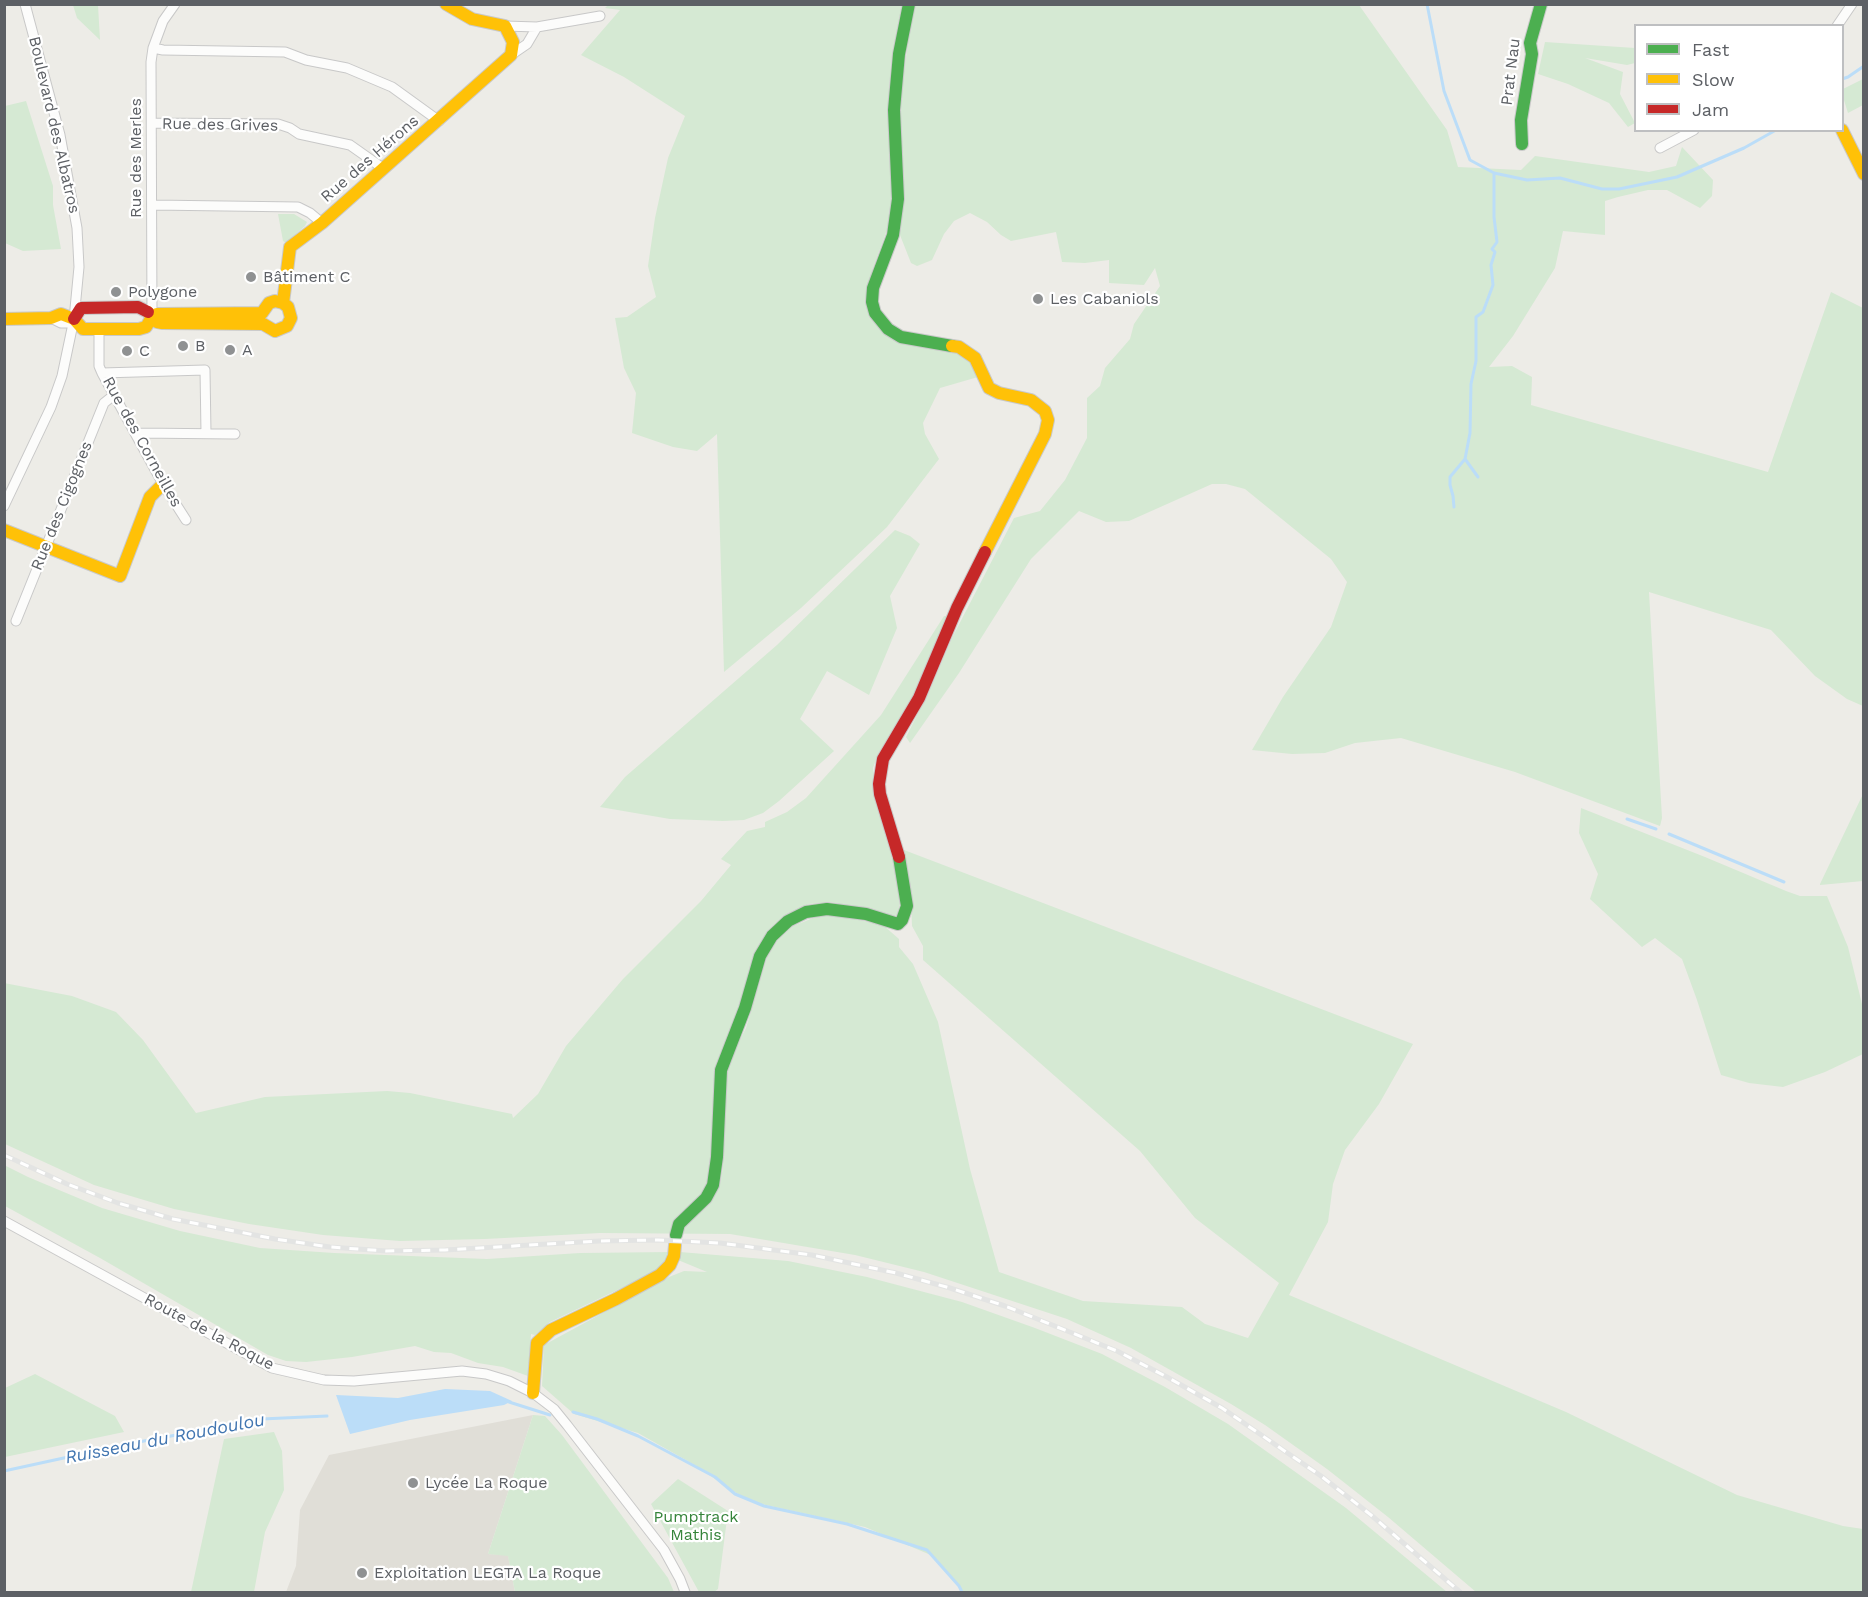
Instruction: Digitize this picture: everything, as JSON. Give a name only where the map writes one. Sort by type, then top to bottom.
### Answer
[{"type":"street","name":"Boulevard des Albatros","points":[[4,506],[51,407],[68,351],[79,267],[77,228],[60,135],[25,4]]},
{"type":"street","name":"Rue des Merles","points":[[152,317],[153,48],[163,21],[175,4]]},
{"type":"street","points":[[446,4],[472,19],[505,26],[537,27],[600,16]]},
{"type":"street","points":[[533,1393],[537,1342],[551,1330],[660,1275],[670,1265],[674,1256],[679,1224],[706,1197],[713,1185],[717,1156],[721,1070],[745,1008],[760,956],[772,936],[788,921],[806,912],[827,909],[866,914],[891,923],[898,924],[902,920],[907,906],[899,858],[880,794],[879,784],[883,759],[919,698],[957,608],[1045,434],[1048,420],[1046,411],[1031,400],[999,393],[989,388],[975,358],[959,347],[901,337],[888,329],[875,313],[872,302],[873,288],[893,235],[898,199],[894,110],[899,54],[909,4]]},
{"type":"street","name":"Prat Nau","points":[[1522,144],[1521,120],[1532,54],[1530,43],[1541,4]]},
{"type":"street","points":[[1838,24],[1852,4]]},
{"type":"street","points":[[505,26],[512,48]]},
{"type":"street","name":"Rue des Hérons","points":[[152,317],[162,323],[263,324],[275,331],[287,327],[291,318],[288,307],[283,303],[290,247],[322,223],[440,121],[512,48],[527,44],[537,27]]},
{"type":"street","points":[[153,48],[285,52],[306,60],[347,68],[392,87],[440,121]]},
{"type":"street","name":"Rue des Grives","points":[[153,123],[278,124],[298,134],[350,145],[384,169]]},
{"type":"street","points":[[1660,148],[1690,132]]},
{"type":"street","points":[[1843,132],[1863,174]]},
{"type":"street","points":[[153,205],[298,207],[322,223]]},
{"type":"street","points":[[4,319],[51,318],[61,314],[74,319],[83,329],[146,327],[152,317],[162,313],[262,313],[269,303],[275,301],[283,303]]},
{"type":"street","points":[[74,319],[81,308],[115,307],[144,308],[152,317]]},
{"type":"street","name":"Rue des Corneilles","points":[[99,328],[99,366],[102,373],[163,484],[186,520]]},
{"type":"street","points":[[102,373],[205,370],[206,433]]},
{"type":"street","name":"Rue des Cigognes","points":[[16,621],[104,403],[114,395]]},
{"type":"street","points":[[136,433],[235,434]]},
{"type":"street","points":[[4,530],[120,576],[150,497],[163,484]]},
{"type":"street","name":"Route de la Roque","points":[[4,1221],[272,1368],[324,1380],[354,1381],[470,1372],[509,1381],[533,1393],[554,1409],[643,1522],[664,1550],[685,1593]]},
{"type":"shaded area","name":"Lycée La Roque","points":[[533,1415],[488,1554],[508,1555],[515,1592],[286,1592],[296,1566],[300,1510],[329,1455]]},
{"type":"green space","points":[[73,5],[98,5],[100,40],[77,18]]},
{"type":"green space","points":[[608,5],[902,5],[891,62],[888,108],[893,201],[887,230],[873,268],[867,303],[871,318],[931,344],[965,355],[974,363],[978,377],[940,388],[923,423],[925,434],[939,459],[887,527],[801,608],[724,672],[717,434],[697,451],[673,447],[632,433],[636,393],[624,368],[615,318],[627,317],[656,297],[648,266],[655,218],[668,158],[685,116],[624,77],[581,55],[620,10],[605,8]]},
{"type":"green space","points":[[913,5],[1359,5],[1447,130],[1458,167],[1521,170],[1535,156],[1649,172],[1676,166],[1682,147],[1713,180],[1712,196],[1700,208],[1667,190],[1648,190],[1618,197],[1605,201],[1605,235],[1563,231],[1555,268],[1513,336],[1489,367],[1512,366],[1532,377],[1531,405],[1768,472],[1831,292],[1863,308],[1863,706],[1847,699],[1815,676],[1771,630],[1649,592],[1662,818],[1660,826],[1515,772],[1401,738],[1355,743],[1325,753],[1292,754],[1252,750],[1283,697],[1331,627],[1347,582],[1331,559],[1245,489],[1226,484],[1212,484],[1129,521],[1106,522],[1079,511],[1031,559],[959,673],[910,743],[906,737],[929,692],[952,638],[1014,518],[1040,511],[1065,480],[1087,438],[1087,398],[1100,386],[1105,368],[1130,339],[1134,324],[1160,286],[1155,268],[1144,285],[1109,283],[1109,260],[1085,263],[1062,262],[1056,232],[1011,241],[987,222],[970,213],[954,221],[944,234],[932,260],[917,266],[911,263],[898,230],[903,210],[899,109]]},
{"type":"green space","points":[[1545,42],[1634,48],[1634,63],[1627,65],[1585,58],[1623,72],[1620,94],[1634,124],[1628,127],[1609,103],[1568,84],[1538,74]]},
{"type":"green space","points":[[1863,79],[1863,105],[1848,113],[1844,100],[1844,88]]},
{"type":"green space","points":[[26,101],[53,186],[53,205],[61,249],[23,251],[5,243],[5,106]]},
{"type":"green space","points":[[278,214],[294,214],[307,222],[286,243],[283,241]]},
{"type":"green space","points":[[895,530],[910,536],[920,544],[890,596],[897,628],[869,695],[827,671],[800,719],[834,751],[779,801],[763,813],[744,820],[670,819],[600,807],[625,777],[777,645]]},
{"type":"green space","points":[[944,616],[947,616],[929,668],[886,748],[877,757],[873,768],[876,796],[891,846],[901,895],[898,915],[892,917],[831,902],[809,904],[788,914],[771,929],[718,1064],[709,1176],[704,1191],[696,1201],[705,1206],[720,1184],[729,1061],[746,1028],[767,957],[779,938],[791,927],[831,914],[883,925],[899,939],[899,947],[913,964],[938,1022],[970,1169],[999,1272],[1083,1301],[1182,1307],[1205,1324],[1248,1338],[1279,1283],[1195,1218],[1140,1151],[923,960],[923,946],[912,926],[904,850],[1413,1044],[1379,1104],[1345,1150],[1333,1184],[1328,1222],[1289,1295],[1566,1412],[1737,1495],[1843,1526],[1863,1529],[1863,1592],[1476,1592],[1388,1517],[1327,1469],[1265,1425],[1131,1348],[1067,1319],[924,1272],[855,1255],[730,1234],[600,1233],[400,1241],[323,1235],[249,1224],[174,1209],[94,1185],[5,1144],[4,983],[72,996],[116,1012],[143,1040],[196,1113],[265,1097],[387,1091],[410,1093],[512,1114],[513,1118],[538,1094],[566,1046],[623,979],[701,901],[731,865],[721,859],[747,831],[765,827],[765,822],[787,812],[806,798],[881,715]]},
{"type":"green space","points":[[1863,794],[1863,881],[1820,885],[1820,884]]},
{"type":"green space","points":[[1581,808],[1786,891],[1800,896],[1827,896],[1848,947],[1863,1008],[1863,1054],[1825,1072],[1783,1087],[1749,1083],[1721,1075],[1682,959],[1655,938],[1642,947],[1590,899],[1598,874],[1579,833]]},
{"type":"green space","points":[[4,1165],[102,1208],[180,1231],[260,1248],[487,1259],[580,1253],[670,1252],[666,1261],[653,1273],[550,1322],[535,1335],[531,1334],[528,1376],[503,1367],[478,1363],[451,1353],[434,1352],[415,1346],[352,1357],[306,1362],[286,1361],[268,1355],[5,1206]]},
{"type":"green space","points":[[680,1252],[788,1261],[867,1277],[962,1302],[1102,1354],[1228,1424],[1346,1508],[1447,1592],[963,1592],[933,1556],[865,1527],[752,1502],[700,1468],[638,1433],[574,1414],[542,1386],[544,1345],[669,1277],[684,1271],[707,1272],[678,1260]]},
{"type":"green space","points":[[35,1374],[115,1416],[124,1432],[5,1457],[5,1388]]},
{"type":"green space","points":[[533,1415],[545,1416],[562,1435],[668,1578],[674,1592],[515,1592],[508,1556],[488,1554]]},
{"type":"green space","points":[[274,1432],[282,1451],[284,1490],[265,1532],[254,1592],[191,1592],[224,1439]]},
{"type":"green space","name":"Pumptrack Mathis","points":[[678,1479],[728,1511],[718,1589],[714,1592],[699,1592],[651,1504]]},
{"type":"water","points":[[445,1389],[490,1391],[512,1401],[504,1405],[410,1420],[350,1434],[336,1395],[398,1398]]},
{"type":"waterway","points":[[1427,4],[1444,91],[1470,160],[1494,173],[1527,180],[1560,178],[1602,189],[1619,189],[1677,177],[1744,148],[1772,132]]},
{"type":"waterway","points":[[1844,78],[1864,66]]},
{"type":"waterway","points":[[1454,507],[1450,477],[1465,459],[1470,433],[1471,384],[1476,361],[1476,317],[1483,312],[1493,285],[1491,265],[1495,252],[1492,249],[1497,242],[1494,217],[1494,173]]},
{"type":"waterway","points":[[1465,459],[1478,477]]},
{"type":"waterway","points":[[1627,819],[1656,829]]},
{"type":"waterway","points":[[1669,834],[1784,882]]},
{"type":"waterway","name":"Ruisseau du Roudoulou","points":[[509,1402],[550,1415]]},
{"type":"waterway","name":"Ruisseau du Roudoulou","points":[[573,1412],[638,1436],[715,1477],[735,1494],[764,1506],[847,1524],[927,1550],[962,1592]]},
{"type":"waterway","name":"Ruisseau du Roudoulou","points":[[4,1471],[128,1444],[262,1419],[327,1416]]},
{"type":"railway","points":[[4,1155],[67,1184],[118,1203],[173,1219],[330,1247],[386,1251],[599,1241],[658,1240],[720,1243],[812,1255],[896,1273],[950,1288],[1005,1306],[1117,1351],[1222,1408],[1321,1476],[1371,1515],[1460,1592]]},
{"type":"traffic: fast","points":[[909,4],[899,54],[894,110],[898,199],[893,235],[873,288],[872,302],[875,313],[888,329],[901,337],[952,346]]},
{"type":"traffic: fast","points":[[1522,144],[1521,120],[1532,54],[1530,43],[1541,4]]},
{"type":"traffic: fast","points":[[676,1235],[679,1224],[706,1198],[713,1185],[717,1157],[721,1070],[745,1008],[760,956],[772,936],[788,921],[806,912],[827,909],[866,914],[898,924],[907,906],[899,857]]},
{"type":"traffic: slow","points":[[283,303],[290,247],[322,223],[511,55],[513,42],[505,26],[472,19],[446,4]]},
{"type":"traffic: slow","points":[[1843,132],[1864,174]]},
{"type":"traffic: slow","points":[[4,319],[51,318],[61,314],[74,319],[83,329],[139,329],[146,327],[152,317],[157,314],[262,313],[269,303],[275,301],[288,307],[291,318],[287,326],[275,331],[263,324],[162,323],[157,322],[152,317],[148,312]]},
{"type":"traffic: slow","points":[[952,346],[959,347],[975,358],[989,388],[999,393],[1031,400],[1045,411],[1048,420],[1045,434],[985,552]]},
{"type":"traffic: slow","points":[[4,530],[120,576],[150,497],[163,484]]},
{"type":"traffic: slow","points":[[533,1393],[537,1343],[551,1330],[660,1275],[670,1265],[675,1245]]},
{"type":"traffic: jam","points":[[74,319],[81,308],[138,307],[148,312]]},
{"type":"traffic: jam","points":[[899,857],[880,794],[879,784],[883,759],[919,698],[957,608],[985,552]]},
{"type":"place","name":"Bâtiment C","points":[[251,277]]},
{"type":"place","name":"Polygone","points":[[116,292]]},
{"type":"place","name":"Les Cabaniols","points":[[1038,299]]},
{"type":"place","name":"B","points":[[183,346]]},
{"type":"place","name":"A","points":[[230,350]]},
{"type":"place","name":"C","points":[[127,351]]},
{"type":"place","name":"Lycée La Roque","points":[[413,1483]]},
{"type":"place","name":"Exploitation LEGTA La Roque","points":[[362,1573]]}]
